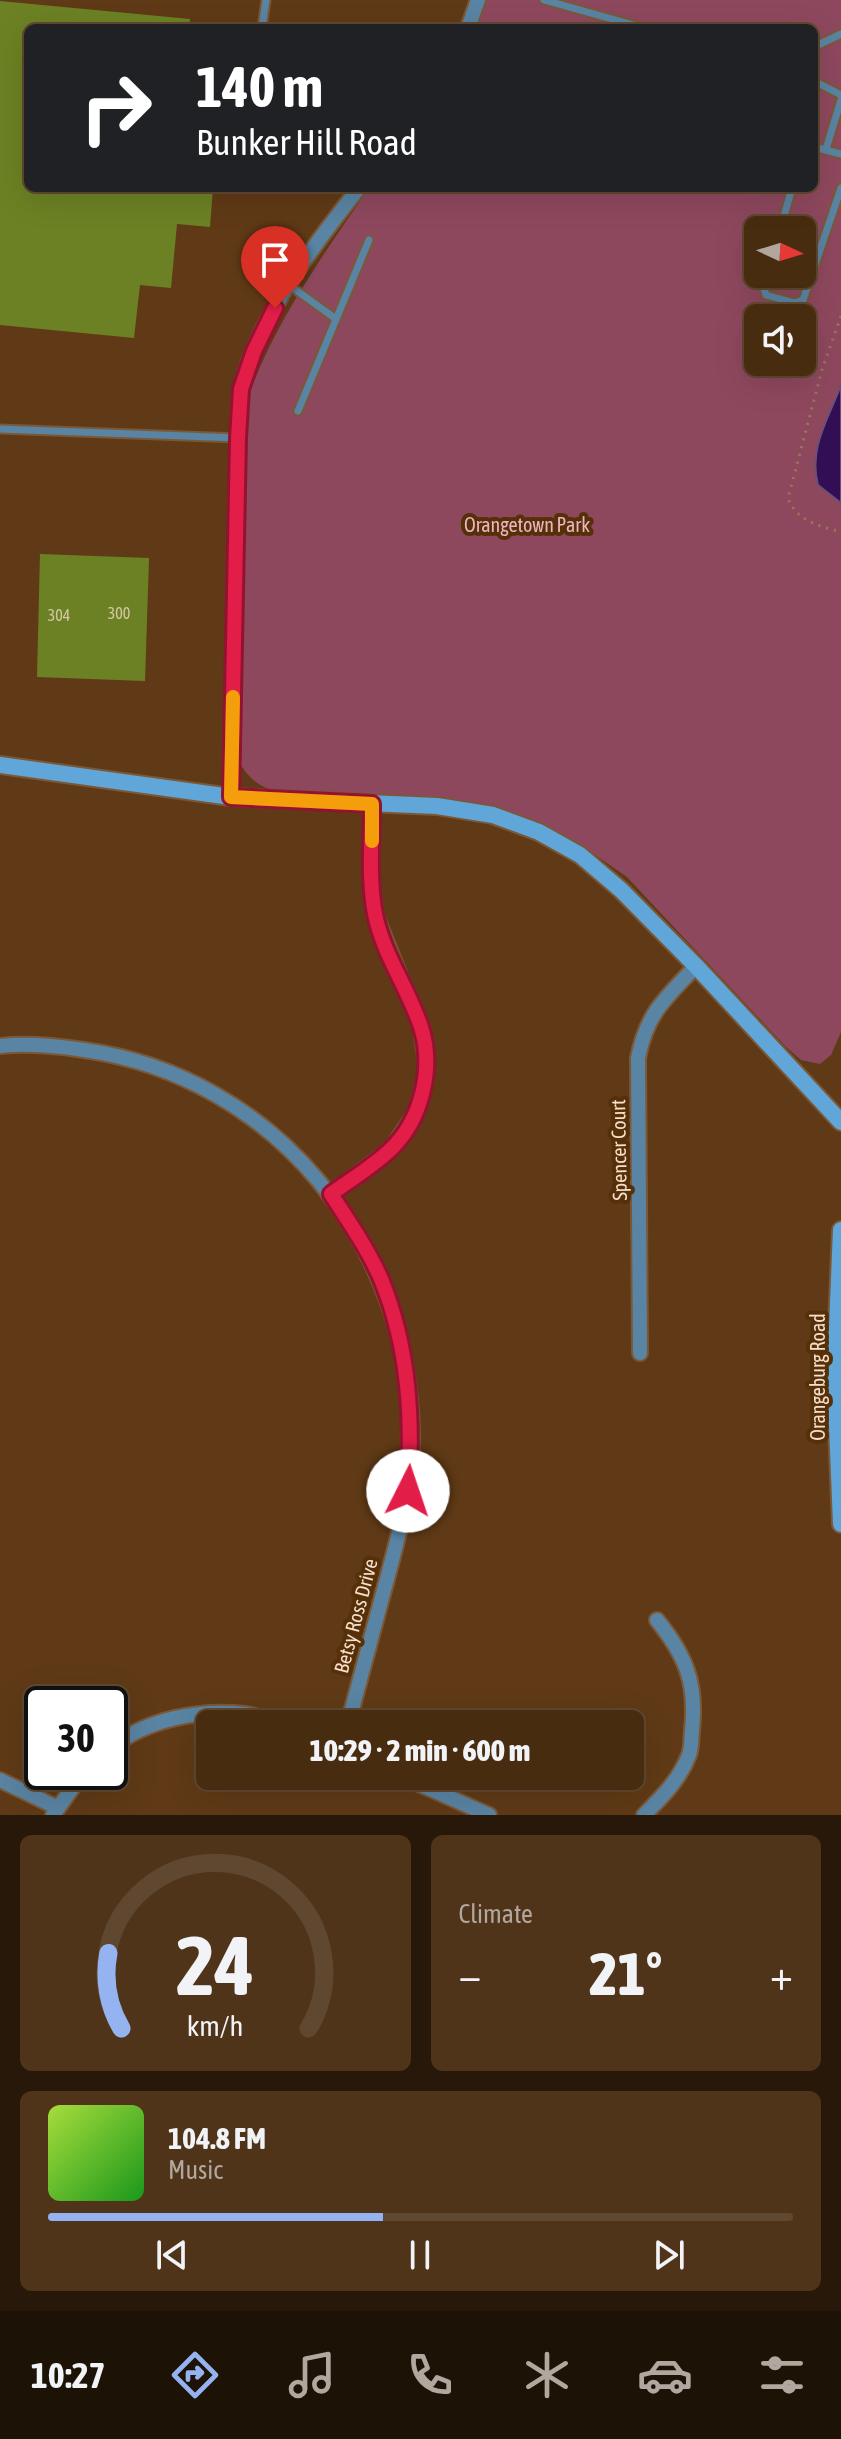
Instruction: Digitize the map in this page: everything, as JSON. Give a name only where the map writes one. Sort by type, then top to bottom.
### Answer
[{"type":"street","points":[[469,24],[478,0]]},
{"type":"street","points":[[231,797],[241,389],[275,308],[308,256],[356,192]]},
{"type":"street","points":[[0,765],[231,797],[437,806],[493,815],[539,832],[580,855],[621,890],[841,1122]]},
{"type":"street","points":[[331,1194],[391,1149],[417,1111],[427,1069],[421,1028],[376,916],[371,880],[372,804]]},
{"type":"street","name":"Spencer Court","points":[[640,1353],[638,1058],[643,1034],[655,1010],[696,966]]},
{"type":"street","name":"Betsy Ross Drive","points":[[0,1046],[62,1047],[112,1054],[163,1069],[207,1089],[247,1116],[303,1163],[331,1194],[360,1238],[381,1279],[397,1327],[407,1380],[412,1436],[408,1491],[398,1539],[352,1710]]},
{"type":"street","name":"Orangeburg Road","points":[[841,1230],[835,1376],[841,1524]]},
{"type":"street","points":[[644,1815],[669,1791],[690,1754],[695,1708],[689,1669],[676,1643],[657,1620]]},
{"type":"street","points":[[128,1739],[156,1723],[196,1715]]},
{"type":"street","points":[[0,1780],[55,1811],[71,1790]]},
{"type":"street","points":[[433,1790],[489,1815]]},
{"type":"lane","points":[[263,24],[266,0]]},
{"type":"lane","points":[[544,0],[630,24]]},
{"type":"lane","points":[[818,45],[841,34]]},
{"type":"lane","points":[[818,83],[841,97],[826,149]]},
{"type":"lane","points":[[818,148],[841,154]]},
{"type":"lane","points":[[816,262],[841,188]]},
{"type":"lane","points":[[784,216],[791,192]]},
{"type":"lane","points":[[298,411],[369,240]]},
{"type":"lane","points":[[289,285],[336,319]]},
{"type":"lane","points":[[764,288],[766,295],[795,303],[803,300],[807,288]]},
{"type":"lane","points":[[0,429],[238,438]]},
{"type":"path","points":[[841,316],[817,385],[788,498],[791,507],[802,517],[841,532]]},
{"type":"green space","name":"Orangetown Park","points":[[487,0],[841,0],[841,1032],[831,1055],[820,1064],[801,1060],[785,1046],[627,877],[575,841],[504,809],[438,797],[275,791],[252,778],[244,769],[236,757],[248,396],[287,314],[366,192],[818,192],[818,24],[477,24]]},
{"type":"shaded area","points":[[841,385],[841,503],[818,485],[816,458],[821,434]]},
{"type":"building","points":[[0,1],[190,19],[190,24],[24,24],[24,192],[213,192],[210,227],[177,224],[171,288],[140,285],[134,338],[0,325]]},
{"type":"building","points":[[40,554],[149,558],[145,681],[37,677]]},
{"type":"slow traffic","points":[[233,697],[231,797],[372,804],[372,841]]},
{"type":"route","points":[[275,308],[254,351],[241,389],[231,797],[372,804],[371,880],[376,916],[421,1028],[427,1069],[417,1111],[391,1149],[331,1194],[360,1238],[381,1279],[397,1327],[407,1380],[412,1436],[408,1491]]}]
